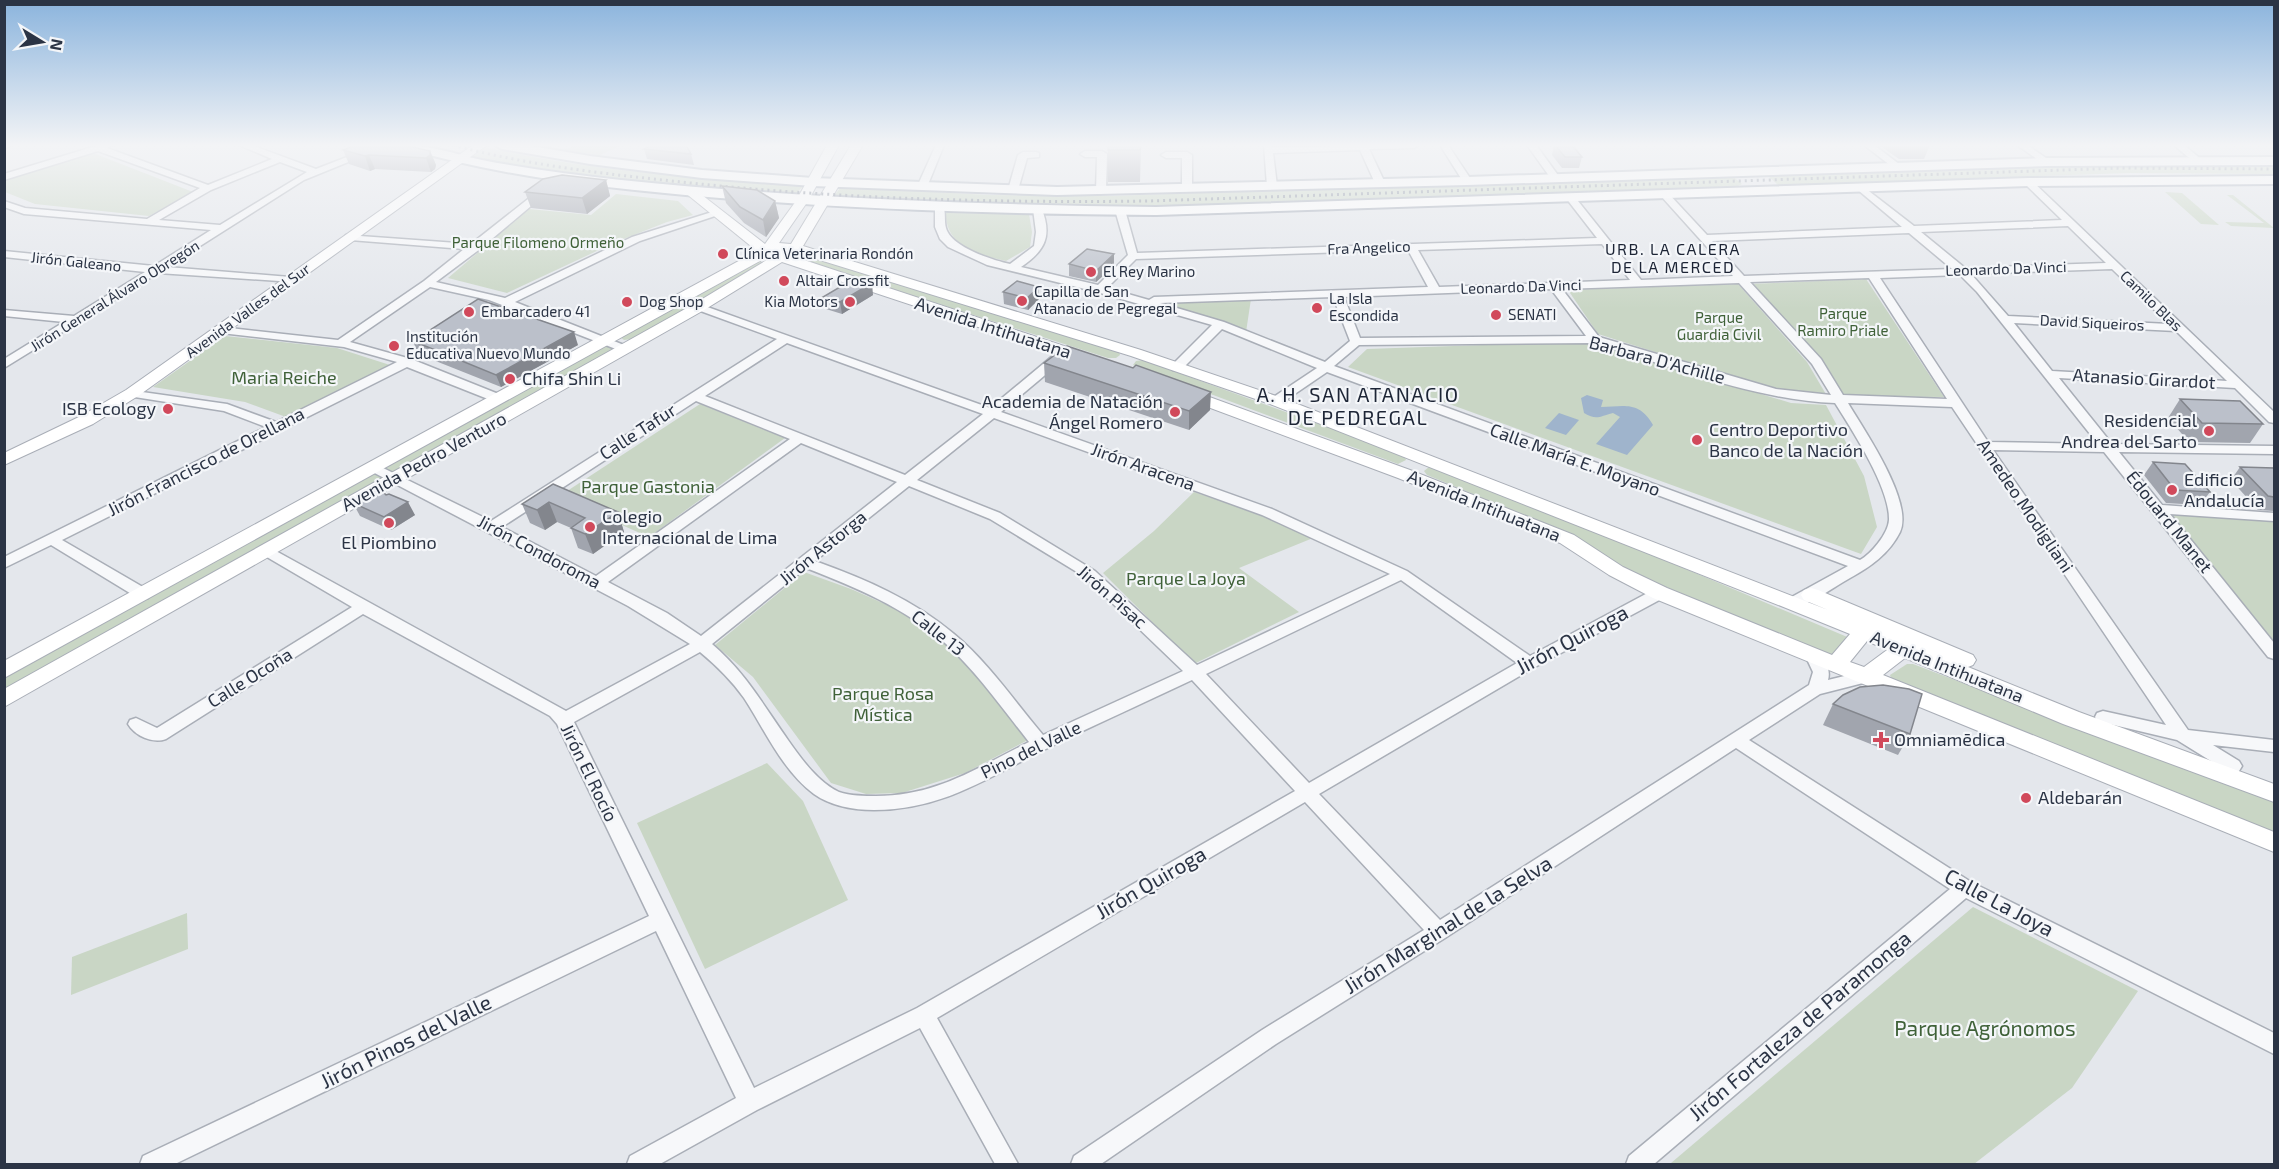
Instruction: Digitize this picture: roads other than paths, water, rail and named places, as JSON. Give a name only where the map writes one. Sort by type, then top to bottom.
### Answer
[{"type":"main road","name":"Avenida Valles del Sur","points":[[4,448],[53,426],[106,395],[271,279],[392,200]]},
{"type":"main road","name":"Avenida Valles del Sur","points":[[4,460],[87,420],[132,393],[400,200]]},
{"type":"main road","name":"Avenida Intihuatana","points":[[699,200],[716,214],[778,251],[1113,367],[1136,353]]},
{"type":"main road","points":[[786,200],[940,207],[1120,210],[1513,200]]},
{"type":"main road","name":"Avenida Pedro Venturo","points":[[4,671],[603,340],[778,251],[802,201]]},
{"type":"main road","name":"Avenida Pedro Venturo","points":[[4,699],[699,307],[778,251],[824,202]]},
{"type":"main road","name":"Avenida Intihuatana","points":[[778,251],[1136,353],[1276,401],[1802,599],[1822,615],[2082,722],[2274,792]]},
{"type":"main road","name":"Avenida Intihuatana","points":[[1172,388],[1404,474],[1567,539],[1616,571],[1659,593],[2274,842]]},
{"type":"main road","points":[[1404,474],[1422,456]]},
{"type":"main road","points":[[1802,599],[2233,766],[2274,785]]},
{"type":"main road","points":[[1836,664],[1863,632]]},
{"type":"main road","points":[[1865,677],[1904,649]]},
{"type":"street","points":[[148,222],[188,200]]},
{"type":"street","name":"Jirón General Álvaro Obregón","points":[[4,365],[269,200]]},
{"type":"street","points":[[341,343],[428,283],[533,200]]},
{"type":"street","points":[[1572,200],[1638,283]]},
{"type":"street","points":[[1669,200],[1817,362],[1866,443],[1892,497],[1896,520],[1893,532],[1871,560],[1802,599]]},
{"type":"street","name":"Édouard Manet","points":[[1875,200],[1962,271],[1981,290],[2272,647]]},
{"type":"street","name":"Camilo Blas","points":[[2046,200],[2274,419]]},
{"type":"street","points":[[4,204],[24,211],[222,228]]},
{"type":"street","name":"Calle María E. Moyano","points":[[940,207],[940,227],[944,237],[952,245],[969,254],[1010,269],[1100,289],[1220,324],[1326,367],[1862,566]]},
{"type":"street","points":[[1010,269],[1037,252],[1042,239],[1038,209]]},
{"type":"street","points":[[1100,289],[1133,256],[1120,210]]},
{"type":"street","points":[[4,219],[24,211]]},
{"type":"street","points":[[506,302],[636,239],[716,214]]},
{"type":"street","points":[[1704,238],[2071,223]]},
{"type":"street","points":[[350,237],[476,247]]},
{"type":"street","name":"Fra Angelico","points":[[1133,256],[1606,240]]},
{"type":"street","points":[[1411,246],[1436,290]]},
{"type":"street","name":"Jirón Galeano","points":[[4,254],[290,280]]},
{"type":"street","name":"Leonardo Da Vinci","points":[[1142,301],[2115,266]]},
{"type":"street","name":"Amedeo Modigliani","points":[[1872,274],[1955,403],[2182,735]]},
{"type":"street","points":[[428,283],[470,291],[506,302],[625,349]]},
{"type":"street","points":[[1554,286],[1595,339]]},
{"type":"street","points":[[1276,401],[1326,367],[1356,342],[1337,294]]},
{"type":"street","name":"Jirón Aracena","points":[[699,307],[1267,512],[1402,574],[1529,663]]},
{"type":"street","points":[[4,313],[76,320]]},
{"type":"street","name":"David Siqueiros","points":[[2005,319],[2180,328]]},
{"type":"street","points":[[1177,367],[1220,324]]},
{"type":"street","points":[[221,330],[341,343],[407,362],[497,399]]},
{"type":"street","name":"Calle Tafur","points":[[492,526],[785,339]]},
{"type":"street","name":"Barbara D'Achille","points":[[1356,342],[1595,339],[1775,393],[1809,398],[1955,403]]},
{"type":"street","name":"Jirón Astorga","points":[[564,720],[702,644],[993,413],[1065,351]]},
{"type":"street","name":"Jirón Francisco de Orellana","points":[[4,563],[407,362]]},
{"type":"street","name":"Atanasio Girardot","points":[[2049,374],[2239,385]]},
{"type":"street","points":[[132,393],[226,408],[277,427]]},
{"type":"street","name":"Jirón Pisac","points":[[694,396],[995,516],[1090,573],[1196,674],[1438,932]]},
{"type":"street","points":[[597,583],[800,438]]},
{"type":"street","points":[[1984,446],[2274,450]]},
{"type":"street","name":"Jirón Condoroma","points":[[372,468],[492,526],[666,619],[702,644]]},
{"type":"street","points":[[2158,509],[2274,517]]},
{"type":"street","points":[[51,539],[143,594]]},
{"type":"street","name":"Jirón El Rocío","points":[[265,550],[363,607],[556,712],[564,720],[749,1102]]},
{"type":"street","name":"Calle 13","points":[[806,563],[857,581],[926,619],[968,655],[1040,744]]},
{"type":"street","name":"Pino del Valle","points":[[702,644],[739,680],[780,741],[815,785],[834,797],[861,802],[896,803],[930,796],[968,782],[1040,744],[1196,674],[1402,574]]},
{"type":"street","name":"Jirón Quiroga","points":[[638,1164],[749,1102],[924,1015],[1529,663],[1659,593]]},
{"type":"street","name":"Calle Ocoña","points":[[136,724],[155,735],[160,735],[363,607]]},
{"type":"street","points":[[1813,655],[1822,668],[1823,675],[1815,688]]},
{"type":"street","name":"Jirón Marginal de la Selva","points":[[1082,1164],[1269,1037],[1438,932],[1815,688],[1865,677]]},
{"type":"street","points":[[2136,725],[2155,713],[2159,704]]},
{"type":"street","points":[[2103,717],[2182,735],[2274,746]]},
{"type":"street","points":[[2182,735],[2233,766]]},
{"type":"street","name":"Calle La Joya","points":[[1736,740],[1964,888],[2274,1044]]},
{"type":"street","points":[[2233,766],[2223,756],[2222,747],[2237,742]]},
{"type":"street","name":"Jirón Fortaleza de Paramonga","points":[[1637,1164],[1964,888]]},
{"type":"street","name":"Jirón Pinos del Valle","points":[[151,1164],[660,920]]},
{"type":"street","points":[[924,1015],[1007,1164]]},
{"type":"water","points":[[1587,395],[1603,400],[1601,407],[1636,408],[1648,417],[1653,425],[1627,455],[1596,444],[1620,417],[1613,413],[1595,417],[1584,413],[1581,398]]},
{"type":"water","points":[[1559,413],[1579,420],[1566,435],[1545,428]]},
{"type":"railway","points":[[955,200],[1192,200]]},
{"type":"place","name":"Clínica Veterinaria Rondón","points":[[723,254]]},
{"type":"place","name":"El Rey Marino","points":[[1091,272]]},
{"type":"place","name":"Altair Crossfit","points":[[784,281]]},
{"type":"place","name":"Capilla de San Atanacio de Pegregal","points":[[1022,301]]},
{"type":"place","name":"Dog Shop","points":[[627,302]]},
{"type":"place","name":"Kia Motors","points":[[850,302]]},
{"type":"place","name":"La Isla Escondida","points":[[1317,308]]},
{"type":"place","name":"Embarcadero 41","points":[[469,312]]},
{"type":"place","name":"SENATI","points":[[1496,315]]},
{"type":"place","name":"Institución Educativa Nuevo Mundo","points":[[394,346]]},
{"type":"place","name":"Chifa Shin Li","points":[[510,379]]},
{"type":"place","name":"ISB Ecology","points":[[168,409]]},
{"type":"place","name":"Academia de Natación Ángel Romero","points":[[1175,412]]},
{"type":"place","name":"Residencial Andrea del Sarto","points":[[2209,431]]},
{"type":"place","name":"Centro Deportivo Banco de la Nación","points":[[1697,440]]},
{"type":"place","name":"Edificio Andalucía","points":[[2172,490]]},
{"type":"place","name":"El Piombino","points":[[389,523]]},
{"type":"place","name":"Colegio Internacional de Lima","points":[[590,527]]},
{"type":"place","name":"Omniamēdica","points":[[1881,740]]},
{"type":"place","name":"Aldebarán","points":[[2026,798]]},
{"type":"district","name":"URB. LA CALERA DE LA MERCED","points":[[1673,258]]},
{"type":"district","name":"A. H. SAN ATANACIO DE PEDREGAL","points":[[1358,406]]},
{"type":"park label","name":"Parque Filomeno Ormeño","points":[[538,243]]},
{"type":"park label","name":"Parque Ramiro Priale","points":[[1843,322]]},
{"type":"park label","name":"Parque Guardia Civil","points":[[1719,326]]},
{"type":"park label","name":"Maria Reiche","points":[[284,378]]},
{"type":"park label","name":"Parque Gastonia","points":[[648,487]]},
{"type":"park label","name":"Parque La Joya","points":[[1186,579]]},
{"type":"park label","name":"Parque Rosa Mística","points":[[883,704]]},
{"type":"park label","name":"Parque Agrónomos","points":[[1985,1029]]}]
